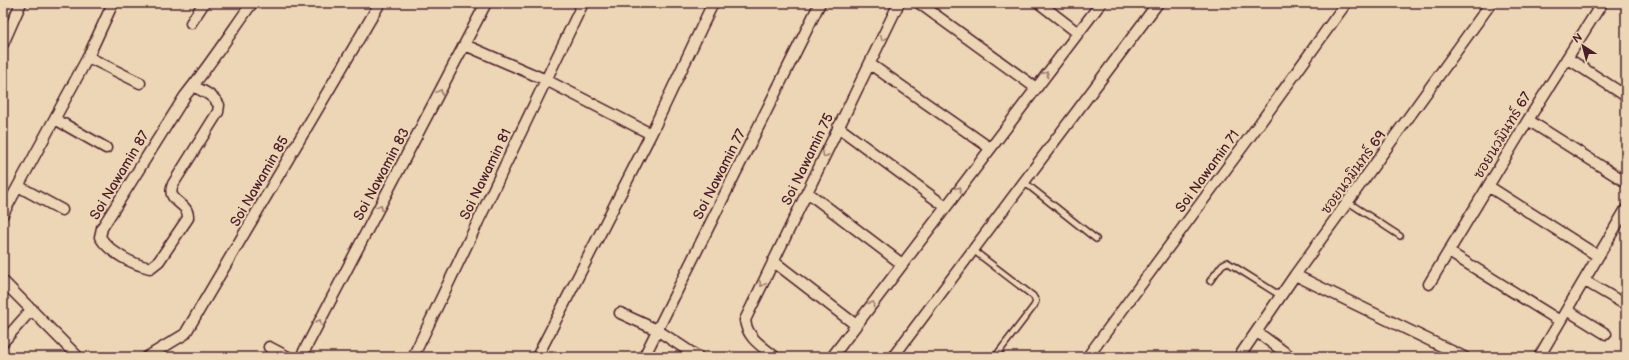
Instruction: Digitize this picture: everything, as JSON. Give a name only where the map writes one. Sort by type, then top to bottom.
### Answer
[{"type":"street","points":[[3,44],[21,3]]},
{"type":"street","points":[[3,214],[88,57],[113,3]]},
{"type":"street","points":[[191,22],[204,3]]},
{"type":"street","name":"Soi Nawamin 87","points":[[193,86],[216,100],[219,105],[218,112],[170,190],[171,195],[187,210],[188,218],[159,261],[150,268],[127,260],[110,249],[100,237],[102,228],[150,149],[193,86],[252,3]]},
{"type":"street","name":"Soi Nawamin 85","points":[[147,357],[185,334],[380,3]]},
{"type":"street","name":"Soi Nawamin 83","points":[[301,357],[486,3]]},
{"type":"street","name":"Soi Nawamin 81","points":[[412,357],[583,3]]},
{"type":"street","points":[[537,357],[651,134],[713,3]]},
{"type":"street","name":"Soi Nawamin 77","points":[[644,357],[820,3]]},
{"type":"street","name":"Soi Nawamin 75","points":[[775,357],[748,334],[745,320],[899,3]]},
{"type":"street","points":[[919,3],[1036,88]]},
{"type":"street","points":[[1039,3],[1078,33]]},
{"type":"street","points":[[832,357],[1100,3]]},
{"type":"street","points":[[893,357],[1158,3]]},
{"type":"street","name":"Soi Nawamin 71","points":[[1089,355],[1260,123],[1346,3]]},
{"type":"street","name":"ซอยนวมินทร์ 69","points":[[1239,357],[1490,3]]},
{"type":"street","name":"ซอยนวมินทร์ 67","points":[[1429,284],[1566,58],[1602,3]]},
{"type":"street","points":[[465,45],[546,80],[651,134]]},
{"type":"street","points":[[88,57],[140,83]]},
{"type":"street","points":[[1566,58],[1626,96]]},
{"type":"street","points":[[870,64],[990,148]]},
{"type":"street","points":[[55,119],[106,148]]},
{"type":"street","points":[[1528,120],[1626,182]]},
{"type":"street","points":[[838,127],[946,207]]},
{"type":"street","points":[[18,186],[62,210]]},
{"type":"street","points":[[1488,186],[1598,256]]},
{"type":"street","points":[[807,192],[902,264]]},
{"type":"street","points":[[1539,357],[1585,282],[1598,256],[1623,222],[1626,209]]},
{"type":"street","points":[[1448,252],[1560,321]]},
{"type":"street","points":[[773,261],[856,325]]},
{"type":"street","points":[[1295,276],[1464,357]]},
{"type":"street","points":[[3,281],[78,357]]},
{"type":"street","points":[[1585,282],[1621,302]]},
{"type":"street","points":[[3,342],[32,309]]},
{"type":"street","points":[[1567,310],[1606,334]]},
{"type":"street","points":[[620,313],[657,330],[698,357]]},
{"type":"street","points":[[1257,332],[1291,357]]},
{"type":"street","points":[[269,347],[288,357]]},
{"type":"lane","points":[[1024,182],[1096,239]]},
{"type":"lane","points":[[1348,202],[1400,236]]},
{"type":"lane","points":[[973,250],[1034,296],[1036,301],[1034,306],[995,357]]},
{"type":"lane","points":[[1210,281],[1222,265],[1227,262],[1281,296]]}]
